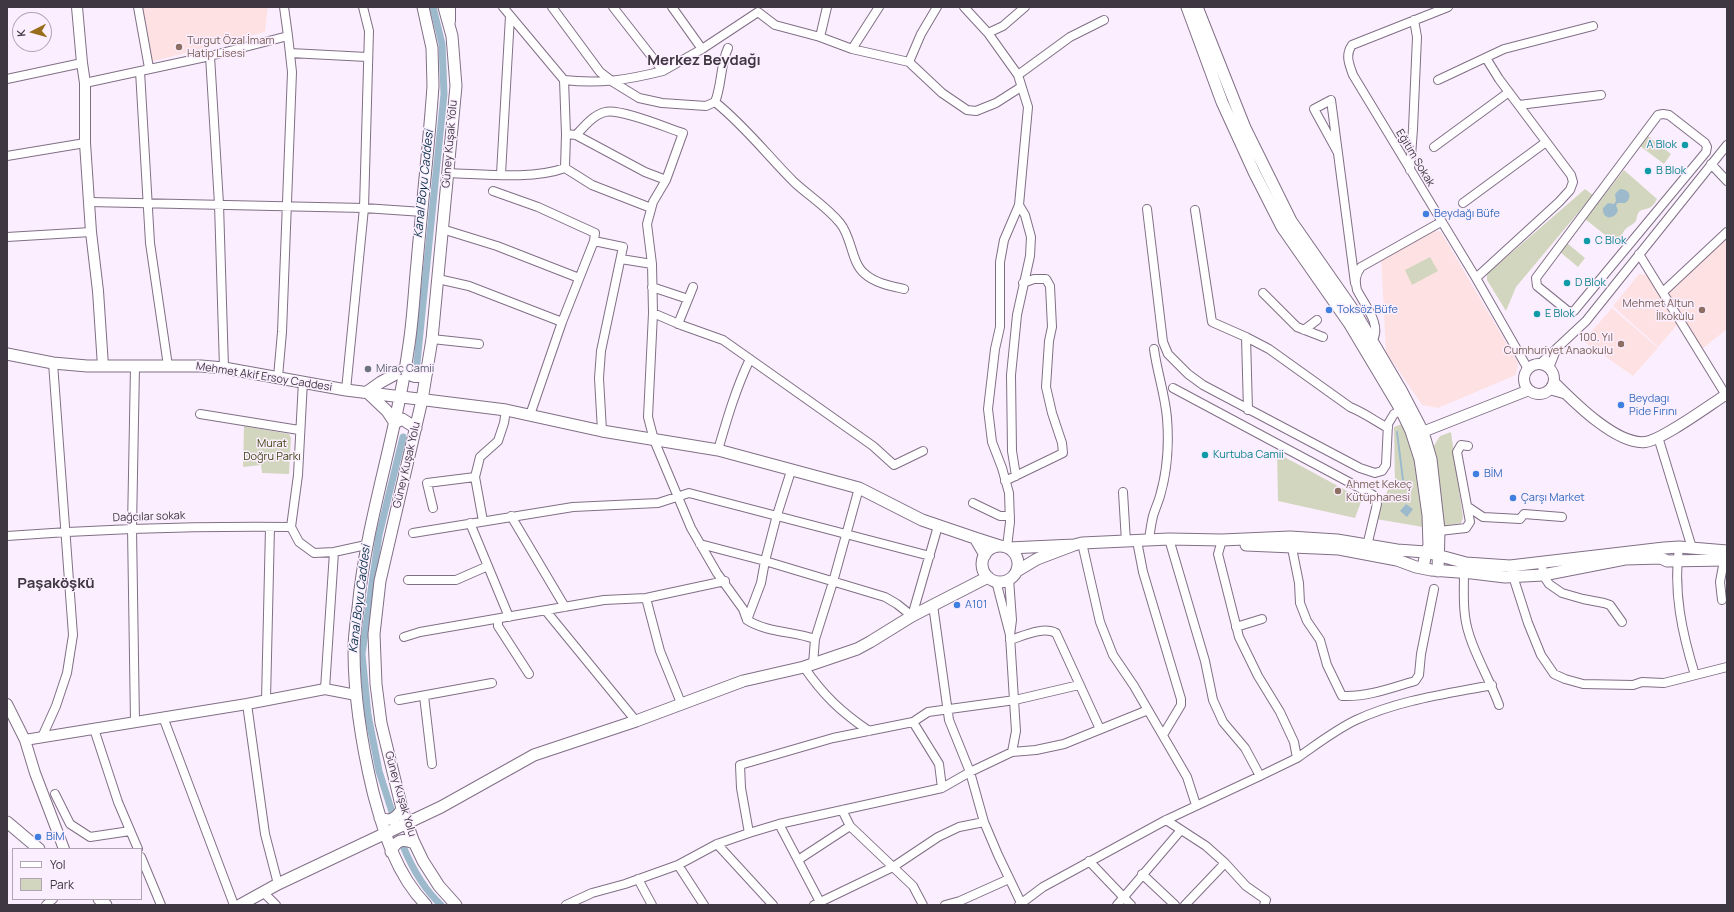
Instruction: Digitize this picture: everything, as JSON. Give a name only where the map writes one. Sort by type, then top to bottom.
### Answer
[{"type":"main road","name":"Güney Kuşak Yolu","points":[[423,7],[432,48],[433,86],[411,330],[395,422],[366,545],[360,586],[354,648],[356,695],[366,761],[380,818],[391,852],[400,870],[426,905]]},
{"type":"main road","name":"Güney Kuşak Yolu","points":[[444,7],[452,36],[456,86],[432,339],[416,428],[380,581],[374,634],[376,684],[381,723],[406,823],[422,861],[439,886],[456,905]]},
{"type":"main road","points":[[1187,7],[1222,102],[1267,199],[1282,227],[1349,323],[1401,410],[1418,434],[1428,515],[1428,546],[1423,568]]},
{"type":"main road","points":[[1197,7],[1245,128],[1291,221],[1358,317],[1372,341],[1431,459],[1439,532],[1440,555],[1438,571]]},
{"type":"main road","name":"Mehmet Akif Ersoy Caddesi","points":[[7,354],[53,363],[103,366],[201,366],[224,368],[303,381],[346,390],[400,398],[506,410],[602,431],[718,450],[791,471],[859,488],[922,520],[1005,547]]},
{"type":"main road","points":[[416,428],[402,419],[395,422],[387,411],[367,392],[381,382],[405,369],[409,375],[414,377],[421,376],[427,372]]},
{"type":"main road","points":[[975,538],[985,555]]},
{"type":"main road","points":[[992,579],[983,566],[983,560],[989,550],[1005,547],[1169,539],[1291,542],[1337,540],[1423,568],[1438,571],[1464,572],[1500,577],[1543,575],[1625,559],[1661,558],[1667,561],[1726,555]]},
{"type":"main road","points":[[240,905],[278,884],[441,807],[534,756],[636,721],[743,681],[809,665],[840,655],[870,642],[933,605],[992,579],[1004,581],[1037,559],[1078,544]]},
{"type":"main road","points":[[1005,547],[1016,554],[1018,560],[1013,575]]},
{"type":"main road","points":[[1366,550],[1426,552],[1466,563],[1510,566],[1590,558],[1626,551],[1679,547],[1726,555]]},
{"type":"main road","points":[[380,818],[386,820],[392,819],[398,815],[402,809]]},
{"type":"main road","points":[[7,822],[38,848]]},
{"type":"main road","points":[[391,852],[394,844],[400,840],[407,840],[414,843]]},
{"type":"street","points":[[77,7],[85,83],[85,142],[91,232],[98,291],[103,366]]},
{"type":"street","points":[[138,7],[149,68]]},
{"type":"street","points":[[278,377],[282,332],[288,206],[292,72],[284,7]]},
{"type":"street","points":[[346,390],[364,208],[367,57],[369,31],[363,7]]},
{"type":"street","points":[[451,7],[452,36]]},
{"type":"street","points":[[503,7],[564,80],[566,134],[565,168]]},
{"type":"street","points":[[552,7],[600,72],[639,98],[662,102],[706,106],[715,102],[719,92],[720,80],[728,48]]},
{"type":"street","points":[[613,7],[662,71]]},
{"type":"street","points":[[672,7],[702,49]]},
{"type":"street","points":[[820,37],[827,7]]},
{"type":"street","points":[[852,49],[879,7]]},
{"type":"street","points":[[909,62],[921,34],[937,7]]},
{"type":"street","points":[[988,33],[1003,26],[1025,7]]},
{"type":"street","name":"Eğitim Sokak","points":[[1448,7],[1352,45],[1347,53],[1348,62],[1353,75],[1476,278],[1503,326],[1520,351],[1537,367]]},
{"type":"street","points":[[968,8],[1018,75],[1028,107],[1019,205],[1004,240],[1000,262],[1000,327],[995,349],[988,409],[992,442],[1009,494],[1010,516],[1005,547]]},
{"type":"street","points":[[564,80],[595,83],[613,82],[662,71],[702,49],[756,9],[775,25],[820,37],[852,49],[909,62],[942,93],[967,110],[976,111],[996,103],[1021,87]]},
{"type":"street","points":[[502,174],[510,16]]},
{"type":"street","points":[[1018,75],[1070,37],[1104,20]]},
{"type":"street","points":[[1410,170],[1414,129],[1417,37],[1414,20]]},
{"type":"street","points":[[1438,80],[1504,50],[1593,26]]},
{"type":"street","points":[[85,83],[210,56],[288,36]]},
{"type":"street","points":[[290,53],[367,57]]},
{"type":"street","points":[[210,56],[219,204],[224,368]]},
{"type":"street","points":[[1476,278],[1559,202],[1570,190],[1573,182],[1571,175],[1519,106],[1486,58]]},
{"type":"street","points":[[7,79],[82,63]]},
{"type":"street","points":[[140,71],[150,243],[168,366]]},
{"type":"street","points":[[1434,147],[1509,92]]},
{"type":"street","points":[[1519,106],[1601,95]]},
{"type":"street","points":[[1337,151],[1314,109],[1331,100],[1355,283],[1376,329],[1376,336],[1372,341]]},
{"type":"street","points":[[715,102],[735,118],[789,176],[841,224],[849,239],[858,266],[863,274],[874,281],[904,290]]},
{"type":"street","points":[[576,135],[589,121],[605,112],[620,112],[683,133],[666,180],[651,208],[647,224],[652,264],[653,312],[648,417],[654,440],[676,496],[700,544],[717,573],[725,581],[743,609],[747,620],[765,629],[788,631],[815,639]]},
{"type":"street","points":[[1666,114],[1705,143],[1707,147],[1706,152],[1643,228],[1574,311],[1569,312],[1564,310],[1537,286],[1536,278],[1540,272],[1658,116],[1666,114]]},
{"type":"street","points":[[566,134],[576,135],[645,172],[666,180]]},
{"type":"street","points":[[7,156],[85,142]]},
{"type":"street","points":[[1463,203],[1546,142]]},
{"type":"street","points":[[1526,386],[1526,373],[1537,367],[1586,321],[1727,145]]},
{"type":"street","points":[[1711,164],[1727,181]]},
{"type":"street","points":[[448,173],[544,173],[565,168],[592,184],[651,208]]},
{"type":"street","points":[[493,191],[538,207],[595,233],[594,241],[562,322],[530,415]]},
{"type":"street","points":[[89,202],[364,208],[422,212]]},
{"type":"street","points":[[1016,476],[1012,451],[1011,375],[1017,315],[1030,256],[1030,237],[1025,215],[1019,205]]},
{"type":"street","points":[[1147,209],[1165,348],[1174,361],[1203,386],[1360,468],[1375,473],[1382,471],[1386,465],[1390,418],[1401,410]]},
{"type":"street","points":[[1195,210],[1210,320],[1216,325],[1246,337],[1268,349],[1350,407],[1388,428]]},
{"type":"street","points":[[1355,283],[1355,277],[1361,267],[1441,222]]},
{"type":"street","points":[[1643,228],[1652,238]]},
{"type":"street","points":[[442,229],[497,246],[579,278]]},
{"type":"street","points":[[7,237],[91,232]]},
{"type":"street","points":[[1663,292],[1727,232]]},
{"type":"street","points":[[594,241],[623,247],[601,351],[599,378],[602,431]]},
{"type":"street","points":[[1552,386],[1568,395],[1581,408],[1616,434],[1628,439],[1645,442],[1658,438],[1727,395],[1639,254]]},
{"type":"street","points":[[621,259],[652,264]]},
{"type":"street","points":[[438,279],[469,286],[562,322]]},
{"type":"street","points":[[1006,481],[1063,453],[1062,443],[1052,413],[1046,387],[1048,341],[1052,327],[1050,286],[1046,279],[1034,279],[1023,283]]},
{"type":"street","points":[[652,287],[688,299]]},
{"type":"street","points":[[678,324],[693,287]]},
{"type":"street","points":[[1263,293],[1297,327],[1323,336]]},
{"type":"street","points":[[653,312],[678,324],[723,340],[874,446],[894,465],[923,451]]},
{"type":"street","points":[[1304,330],[1317,320]]},
{"type":"street","points":[[1246,337],[1248,410]]},
{"type":"street","points":[[432,339],[479,344]]},
{"type":"street","points":[[1149,540],[1152,517],[1160,497],[1164,477],[1167,448],[1167,418],[1162,383],[1156,363],[1154,349]]},
{"type":"street","points":[[718,450],[742,375],[750,359]]},
{"type":"street","points":[[42,737],[56,706],[68,673],[73,635],[53,363]]},
{"type":"street","points":[[135,366],[132,528],[135,722]]},
{"type":"street","points":[[1526,386],[1537,394],[1546,393],[1552,386],[1554,374],[1537,367]]},
{"type":"street","points":[[303,381],[299,430],[298,475],[291,527],[299,542],[314,553],[334,552],[366,545]]},
{"type":"street","points":[[1418,434],[1508,398],[1526,386]]},
{"type":"street","points":[[1173,388],[1373,495],[1377,504],[1366,550]]},
{"type":"street","points":[[483,521],[474,477],[480,458],[498,441],[504,423],[506,410]]},
{"type":"street","points":[[200,414],[299,430]]},
{"type":"street","points":[[1658,438],[1692,548]]},
{"type":"street","points":[[1439,532],[1466,528],[1470,522],[1458,452],[1461,446],[1468,446]]},
{"type":"street","points":[[747,620],[761,583],[777,515],[791,471]]},
{"type":"street","points":[[433,508],[427,483],[474,477]]},
{"type":"street","points":[[859,488],[833,582],[815,639],[809,665],[817,686],[846,715],[869,731]]},
{"type":"street","points":[[1123,492],[1126,542]]},
{"type":"street","points":[[413,533],[573,507],[658,503],[689,493],[930,556]]},
{"type":"street","points":[[973,503],[1000,516],[1010,516]]},
{"type":"street","points":[[1468,507],[1483,517],[1520,519],[1524,514],[1562,517]]},
{"type":"street","points":[[511,516],[565,607]]},
{"type":"street","points":[[470,523],[509,617]]},
{"type":"street","name":"Dağcılar sokak","points":[[7,536],[66,531],[132,528],[202,526],[291,527]]},
{"type":"street","points":[[700,544],[765,561],[885,597],[912,616],[938,526]]},
{"type":"street","points":[[266,700],[270,527]]},
{"type":"street","points":[[1169,539],[1205,660],[1212,700],[1223,722],[1245,748],[1260,776]]},
{"type":"street","points":[[1222,540],[1218,554],[1239,636],[1258,676],[1280,712],[1294,742],[1297,758]]},
{"type":"street","points":[[1137,541],[1143,572],[1181,699],[1181,705],[1163,735]]},
{"type":"street","points":[[1291,542],[1299,583],[1300,603],[1307,621],[1320,640],[1327,665],[1342,696],[1358,696],[1376,693],[1415,681],[1419,675],[1421,654],[1434,589]]},
{"type":"street","points":[[1078,544],[1100,622],[1113,655],[1148,710],[1187,777],[1196,805]]},
{"type":"street","points":[[1679,547],[1677,560],[1677,598],[1683,635],[1695,675]]},
{"type":"street","points":[[325,689],[334,552]]},
{"type":"street","points":[[1722,600],[1720,582],[1726,555]]},
{"type":"street","points":[[1542,563],[1543,575],[1549,584],[1562,593],[1610,605],[1622,622]]},
{"type":"street","points":[[408,580],[456,580],[488,566]]},
{"type":"street","points":[[1510,566],[1528,623],[1541,655],[1554,674],[1565,680],[1583,684],[1633,685],[1642,682],[1664,683],[1727,667]]},
{"type":"street","points":[[1464,572],[1465,616],[1472,643],[1492,685],[1499,705]]},
{"type":"street","points":[[1012,752],[1016,731],[1010,638],[1013,575]]},
{"type":"street","points":[[992,579],[1010,638]]},
{"type":"street","points":[[404,637],[420,632],[498,620],[604,600],[646,598],[725,581]]},
{"type":"street","points":[[646,598],[660,651],[681,704]]},
{"type":"street","points":[[933,605],[946,710],[970,772],[984,822],[1021,904],[1043,887],[1089,861],[1196,805],[1297,758],[1356,720],[1412,700],[1492,685]]},
{"type":"street","points":[[546,611],[636,721]]},
{"type":"street","points":[[1236,627],[1262,619]]},
{"type":"street","points":[[498,620],[498,626],[529,674]]},
{"type":"street","points":[[1010,638],[1051,630],[1056,633],[1100,729]]},
{"type":"street","points":[[399,700],[492,683]]},
{"type":"street","points":[[749,832],[741,788],[740,765],[833,738],[913,722],[928,712],[1015,700],[1079,685]]},
{"type":"street","points":[[25,740],[247,704],[325,689],[356,695]]},
{"type":"street","points":[[424,696],[432,764]]},
{"type":"street","points":[[7,704],[25,740],[35,773],[64,848]]},
{"type":"street","points":[[247,704],[265,834],[278,884]]},
{"type":"street","points":[[566,905],[592,893],[625,884],[678,865],[717,844],[749,832],[942,788],[970,772],[1012,752],[1036,750],[1064,744],[1148,710]]},
{"type":"street","points":[[163,717],[234,905]]},
{"type":"street","points":[[913,722],[939,764],[942,788]]},
{"type":"street","points":[[94,729],[118,802],[138,848]]},
{"type":"street","points":[[55,794],[70,824],[90,837],[130,831]]},
{"type":"street","points":[[842,810],[850,826],[913,886],[923,905]]},
{"type":"street","points":[[1166,820],[1206,846],[1225,863],[1246,886],[1268,903]]},
{"type":"street","points":[[779,824],[798,860],[817,903],[893,867],[938,837],[959,827],[984,822]]},
{"type":"street","points":[[798,860],[850,826]]},
{"type":"street","points":[[1117,905],[1181,830]]},
{"type":"street","points":[[717,844],[772,905]]},
{"type":"street","points":[[142,859],[161,905]]},
{"type":"street","points":[[1089,861],[1131,905]]},
{"type":"street","points":[[1185,905],[1225,863]]},
{"type":"street","points":[[678,865],[704,905]]},
{"type":"street","points":[[1142,874],[1175,905]]},
{"type":"street","points":[[638,879],[652,905]]},
{"type":"street","points":[[945,905],[960,901],[1010,879]]},
{"type":"street","points":[[263,892],[276,905]]},
{"type":"shaded area","name":"Turgut Özal İmam Hatip Lisesi","points":[[142,7],[268,7],[265,32],[151,62]]},
{"type":"shaded area","points":[[1432,230],[1441,232],[1518,363],[1516,375],[1438,408],[1422,405],[1386,352],[1381,258]]},
{"type":"shaded area","name":"Mehmet Altun İlkokulu","points":[[1727,238],[1727,329],[1701,350],[1666,292]]},
{"type":"shaded area","points":[[1639,274],[1650,275],[1679,323],[1658,347],[1613,306]]},
{"type":"shaded area","name":"100. Yıl Cumhuriyet Anaokulu","points":[[1612,308],[1658,348],[1633,376],[1583,341]]},
{"type":"green space","points":[[1648,136],[1671,154],[1664,164],[1640,146]]},
{"type":"green space","points":[[1624,170],[1657,199],[1652,206],[1641,210],[1638,213],[1636,221],[1624,231],[1619,246],[1585,219]]},
{"type":"green space","points":[[1585,189],[1593,195],[1516,287],[1506,311],[1487,280],[1487,274]]},
{"type":"green space","points":[[1567,243],[1585,258],[1578,267],[1560,252]]},
{"type":"green space","points":[[1430,257],[1438,271],[1412,285],[1405,270]]},
{"type":"green space","points":[[1402,424],[1420,480],[1423,527],[1376,519],[1389,487],[1395,488],[1394,427]]},
{"type":"green space","name":"Murat Doğru Parkı","points":[[244,426],[289,434],[291,438],[289,474],[262,473],[261,465],[243,467]]},
{"type":"green space","points":[[1451,432],[1463,518],[1461,523],[1443,526],[1433,447],[1440,436]]},
{"type":"green space","points":[[1277,453],[1362,499],[1355,518],[1278,501]]},
{"type":"water","points":[[1620,189],[1628,192],[1630,196],[1629,199],[1625,203],[1618,203],[1616,205],[1618,211],[1613,216],[1608,217],[1604,215],[1603,208],[1608,203],[1614,204],[1616,201],[1615,194]]},
{"type":"water","points":[[1406,504],[1413,509],[1407,517],[1400,511]]},
{"type":"waterway","name":"Kanal Boyu Caddesi","points":[[417,363],[444,94],[442,44],[433,7]]},
{"type":"waterway","points":[[1397,432],[1404,488]]},
{"type":"waterway","name":"Kanal Boyu Caddesi","points":[[392,812],[379,771],[368,715],[362,654],[379,535],[403,437]]},
{"type":"waterway","name":"Kanal Boyu Caddesi","points":[[403,846],[419,877],[429,892],[441,905]]},
{"type":"place","name":"Turgut Özal İmam Hatip Lisesi","points":[[179,47]]},
{"type":"place","name":"A Blok","points":[[1685,145]]},
{"type":"place","name":"B Blok","points":[[1648,171]]},
{"type":"place","name":"Beydağı Büfe","points":[[1426,214]]},
{"type":"place","name":"C Blok","points":[[1587,241]]},
{"type":"place","name":"D Blok","points":[[1567,283]]},
{"type":"place","name":"Toksöz Büfe","points":[[1329,310]]},
{"type":"place","name":"Mehmet Altun İlkokulu","points":[[1702,310]]},
{"type":"place","name":"E Blok","points":[[1537,314]]},
{"type":"place","name":"100. Yıl Cumhuriyet Anaokulu","points":[[1621,344]]},
{"type":"place","name":"Miraç Camii","points":[[368,369]]},
{"type":"place","name":"Beydagı Pide Fırını","points":[[1621,405]]},
{"type":"place","name":"Kurtuba Camii","points":[[1205,455]]},
{"type":"place","name":"BİM","points":[[1476,474]]},
{"type":"place","name":"Ahmet Kekeç Kütüphanesi","points":[[1338,491]]},
{"type":"place","name":"Çarşı Market","points":[[1513,498]]},
{"type":"place","name":"A101","points":[[957,605]]},
{"type":"place","name":"BiM","points":[[38,837]]},
{"type":"district","name":"Merkez Beydağı","points":[[704,61]]},
{"type":"district","name":"Paşaköşkü","points":[[56,584]]}]
